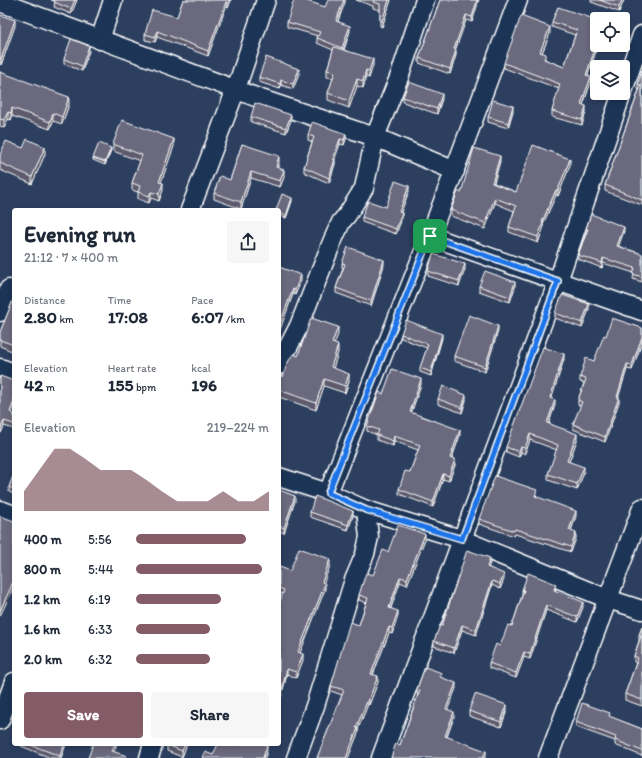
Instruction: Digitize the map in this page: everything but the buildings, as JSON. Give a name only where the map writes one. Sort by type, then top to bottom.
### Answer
[{"type":"street","points":[[100,40],[113,0]]},
{"type":"street","points":[[191,208],[236,89],[266,0]]},
{"type":"street","points":[[281,360],[298,326],[332,242],[342,222],[364,188],[375,137],[400,75],[425,0]]},
{"type":"street","points":[[328,493],[430,236],[518,0]]},
{"type":"street","points":[[0,2],[261,99],[375,137],[455,171]]},
{"type":"street","points":[[630,71],[642,35]]},
{"type":"street","points":[[381,758],[558,281],[620,100]]},
{"type":"street","points":[[430,236],[642,311]]},
{"type":"street","points":[[0,312],[8,289]]},
{"type":"street","points":[[0,368],[12,372]]},
{"type":"street","points":[[281,478],[328,493],[366,510],[462,539],[608,599],[642,610]]},
{"type":"street","points":[[548,758],[642,508]]},
{"type":"street","points":[[0,510],[12,514]]},
{"type":"street","points":[[296,758],[315,706],[354,580],[365,554],[369,537],[366,510]]},
{"type":"street","points":[[0,720],[12,687]]},
{"type":"street","points":[[149,758],[152,746]]},
{"type":"route","points":[[430,236],[558,281],[462,539],[366,510],[328,493],[430,236]]}]
